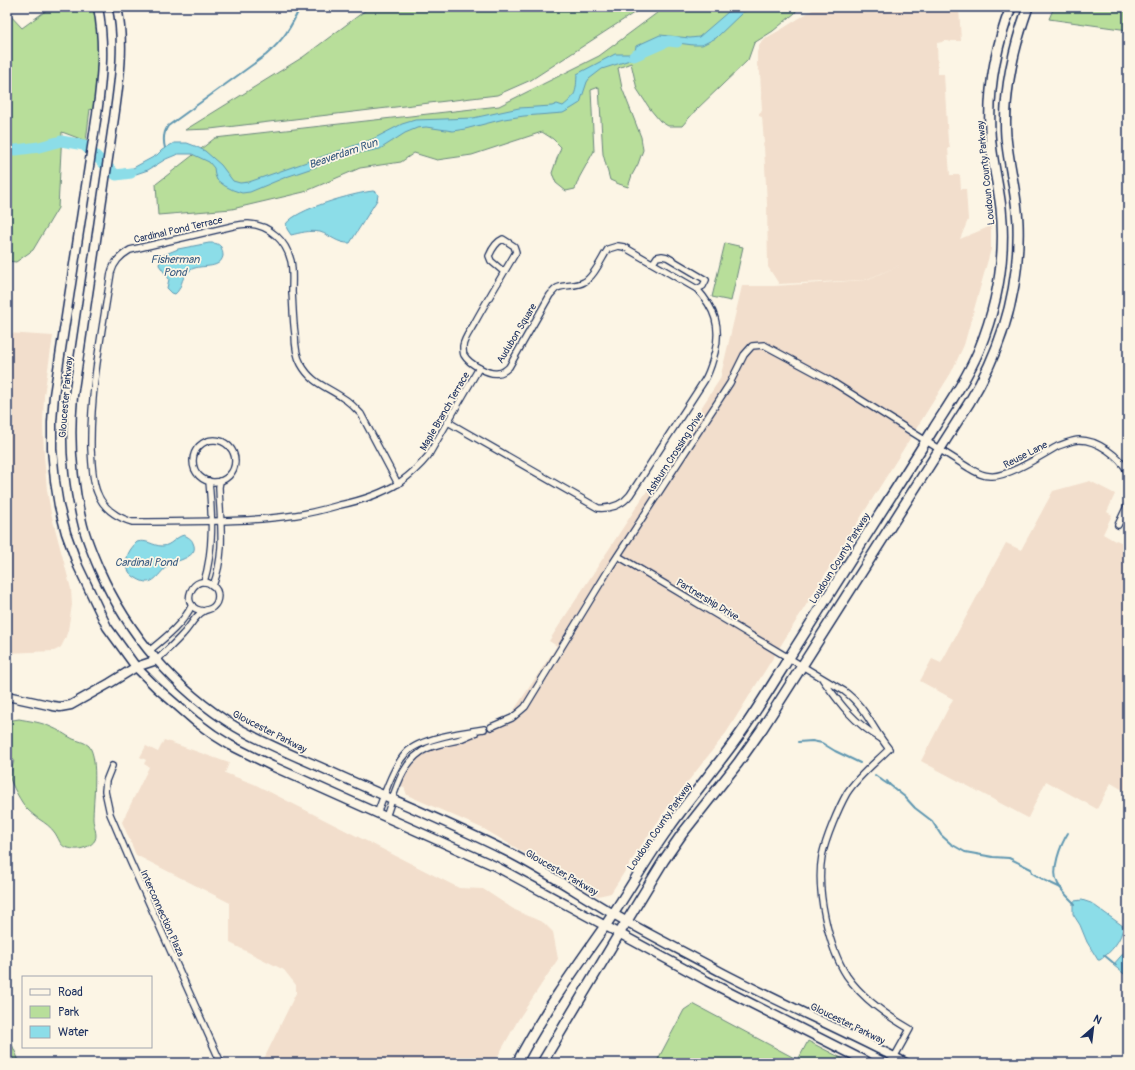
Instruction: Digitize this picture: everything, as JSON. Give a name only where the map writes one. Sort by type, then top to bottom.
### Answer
[{"type":"main road","name":"Gloucester Parkway","points":[[98,7],[101,23],[103,58],[102,74],[54,395],[52,449],[59,506],[66,533],[78,566],[107,627],[136,667],[183,712],[230,745],[377,814],[495,866],[707,981],[869,1063]]},
{"type":"main road","name":"Gloucester Parkway","points":[[117,7],[122,43],[119,76],[105,182],[73,396],[71,442],[72,467],[84,529],[93,555],[115,601],[131,627],[149,651],[177,681],[192,695],[222,718],[239,728],[294,756],[485,841],[527,862],[627,921],[724,974],[892,1060],[906,1063]]},
{"type":"main road","name":"Loudoun County Parkway","points":[[517,1063],[550,1007],[661,838],[715,768],[770,690],[789,657],[926,441],[974,361],[992,311],[997,289],[1002,250],[1001,210],[991,146],[990,105],[991,86],[996,57],[1011,7]]},
{"type":"main road","points":[[542,1063],[671,850],[749,749],[977,389],[994,355],[1003,330],[1013,289],[1017,263],[1018,224],[1016,198],[1006,138],[1006,113],[1013,56],[1019,32],[1028,7]]},
{"type":"main road","points":[[136,667],[149,651]]},
{"type":"main road","points":[[7,696],[53,706],[65,706],[76,703],[136,667],[157,660]]},
{"type":"street","name":"Cardinal Pond Terrace","points":[[221,521],[132,522],[122,519],[112,513],[105,506],[96,491],[92,464],[91,428],[93,393],[111,273],[118,258],[130,250],[233,226],[247,224],[268,229],[284,243],[289,253],[291,263],[293,322],[296,350],[300,362],[305,371],[314,380],[324,388],[342,397],[353,405],[361,414],[398,484]]},
{"type":"street","name":"Audubon Square","points":[[504,272],[491,261],[489,256],[491,250],[498,241],[503,239],[514,246],[516,252],[464,341],[463,348],[463,355],[472,364],[492,373],[498,374],[509,367],[550,295],[556,289],[561,287],[578,285],[586,282],[591,277],[608,249],[618,246],[624,247],[697,289]]},
{"type":"street","points":[[448,422],[598,508],[605,509],[614,507],[626,501],[707,377],[717,343],[717,327],[714,313],[710,305],[697,289],[702,286],[706,280],[666,257],[657,257],[653,263]]},
{"type":"street","name":"Ashburn Crossing Drive","points":[[491,727],[512,718],[525,707],[618,556],[730,383],[744,355],[752,346],[764,345],[831,382],[926,441]]},
{"type":"street","name":"Maple Branch Terrace","points":[[221,521],[278,518],[298,515],[356,501],[398,484],[422,464],[428,456],[479,368]]},
{"type":"street","points":[[217,440],[228,445],[232,450],[235,463],[230,474],[226,478],[215,482],[209,481],[198,475],[193,463],[193,457],[195,451],[204,442],[217,440]]},
{"type":"street","name":"Reuse Lane","points":[[926,441],[976,472],[988,476],[1006,474],[1066,443],[1078,440],[1096,444],[1116,457],[1128,472]]},
{"type":"street","points":[[204,582],[210,562],[211,521],[209,481]]},
{"type":"street","points":[[213,586],[220,562],[222,543],[220,481]]},
{"type":"street","points":[[1118,525],[1128,504]]},
{"type":"street","name":"Partnership Drive","points":[[618,556],[803,665],[844,691],[855,700],[865,712],[880,738]]},
{"type":"street","points":[[157,660],[184,633],[196,617],[204,611],[211,609],[216,604],[218,593],[213,586],[204,582],[195,585],[191,589],[189,596],[192,605],[197,609],[204,611]]},
{"type":"street","points":[[149,651],[170,634],[187,614],[192,605]]},
{"type":"street","points":[[822,678],[849,715],[869,732],[880,738],[889,749],[856,782],[848,792],[841,805],[828,836],[822,856],[821,878],[824,914],[839,961],[847,976],[876,1006],[910,1029],[892,1060]]},
{"type":"street","points":[[377,814],[399,762],[410,749],[421,743],[454,734],[484,729],[460,739],[429,747],[416,754],[407,765],[386,817]]},
{"type":"street","name":"Interconnection Plaza","points":[[112,766],[106,781],[105,790],[110,814],[221,1063]]},
{"type":"shaded area","points":[[817,7],[959,7],[961,41],[943,41],[937,43],[938,74],[944,74],[948,142],[950,148],[948,148],[950,175],[960,175],[961,189],[966,189],[968,220],[960,239],[991,226],[991,249],[964,345],[951,373],[726,733],[668,807],[611,893],[598,896],[484,829],[407,795],[404,787],[396,784],[406,763],[430,745],[506,722],[557,646],[549,641],[720,379],[742,286],[774,286],[866,280],[901,265],[865,280],[779,284],[768,267],[764,143],[762,117],[759,116],[759,113],[762,111],[760,72],[757,66],[757,52],[764,39]]},
{"type":"shaded area","points":[[7,333],[53,336],[44,395],[44,456],[51,513],[71,589],[72,605],[65,639],[61,647],[54,651],[7,653]]},
{"type":"shaded area","points":[[1090,481],[1115,494],[1107,512],[1112,515],[1103,534],[1115,541],[1116,540],[1123,543],[1125,540],[1128,541],[1128,793],[1111,783],[1097,809],[1046,781],[1028,818],[921,761],[953,699],[920,681],[932,659],[941,663],[1006,543],[1021,550],[1053,491]]},
{"type":"shaded area","points":[[164,740],[229,763],[225,773],[254,784],[459,888],[483,889],[515,910],[544,923],[553,932],[558,959],[518,1020],[494,1063],[262,1063],[296,993],[296,985],[284,970],[230,943],[230,903],[136,855],[122,822],[149,767],[144,764],[146,760],[140,757],[146,746],[158,752]]},
{"type":"green space","points":[[51,7],[94,7],[99,45],[98,71],[93,110],[90,109],[86,141],[62,132],[58,208],[33,250],[16,262],[7,261],[7,12],[22,28]]},
{"type":"green space","points":[[370,7],[643,7],[531,80],[497,95],[210,129],[185,130],[303,57]]},
{"type":"green space","points":[[665,7],[798,7],[795,13],[773,31],[754,43],[748,60],[696,110],[682,126],[668,126],[660,121],[650,109],[637,89],[631,63],[618,68],[622,88],[641,137],[643,150],[628,187],[610,180],[603,154],[599,87],[591,90],[594,151],[579,178],[575,189],[566,191],[556,183],[552,173],[561,147],[553,139],[542,132],[472,155],[437,160],[414,153],[401,162],[360,168],[304,192],[232,209],[158,215],[156,184],[215,138],[499,106],[599,56]]},
{"type":"green space","points":[[1054,7],[1128,7],[1128,30],[1049,19]]},
{"type":"green space","points":[[725,243],[743,247],[731,301],[712,297]]},
{"type":"green space","points":[[19,719],[47,725],[89,746],[94,760],[95,770],[93,819],[96,838],[89,846],[77,849],[63,846],[52,829],[27,809],[17,794],[10,777],[14,760],[7,754],[7,721]]},
{"type":"green space","points":[[693,1004],[798,1060],[808,1041],[851,1063],[656,1063],[684,1010]]},
{"type":"green space","points":[[7,1033],[20,1063],[7,1063]]},
{"type":"water","points":[[737,7],[756,7],[743,12],[716,38],[702,45],[670,42],[661,43],[633,59],[602,69],[587,82],[580,103],[563,113],[504,119],[453,131],[426,127],[417,128],[405,133],[380,149],[354,154],[286,177],[250,192],[242,193],[225,186],[217,180],[214,168],[209,162],[192,154],[178,154],[166,159],[148,170],[136,174],[117,178],[116,175],[119,170],[133,168],[157,155],[162,150],[174,143],[187,143],[205,151],[221,165],[233,181],[240,183],[249,182],[373,139],[402,124],[415,120],[473,118],[519,108],[552,106],[557,104],[563,106],[571,99],[575,92],[577,74],[615,54],[629,54],[635,51],[636,46],[660,35],[690,38],[699,37],[728,12]]},
{"type":"water","points":[[373,191],[378,194],[377,200],[350,243],[338,241],[324,233],[316,231],[291,235],[287,229],[286,224],[292,218],[313,207],[340,198]]},
{"type":"water","name":"Fisherman Pond","points":[[209,243],[217,244],[221,247],[223,256],[219,263],[211,266],[194,268],[185,275],[177,292],[175,294],[172,293],[167,288],[169,279],[159,265],[161,256],[178,249]]},
{"type":"water","name":"Cardinal Pond","points":[[184,535],[190,538],[192,542],[194,548],[191,555],[169,565],[151,581],[142,581],[134,577],[129,572],[127,568],[127,556],[137,542],[144,541],[159,546],[165,546]]},
{"type":"water","points":[[1082,900],[1091,903],[1123,926],[1121,936],[1118,941],[1100,960],[1098,960],[1087,942],[1080,925],[1073,914],[1073,902]]},
{"type":"water","points":[[1128,948],[1128,977],[1113,965]]},
{"type":"waterway","points":[[165,148],[164,137],[168,126],[266,55],[286,33],[300,7]]},
{"type":"waterway","name":"Beaverdam Run","points":[[634,56],[668,41],[677,42]]},
{"type":"waterway","name":"Beaverdam Run","points":[[7,150],[39,147],[61,141],[84,145],[116,175],[131,173]]},
{"type":"waterway","points":[[798,742],[812,741],[822,743],[860,763]]},
{"type":"waterway","points":[[875,775],[889,785]]},
{"type":"waterway","points":[[887,781],[915,808],[932,821],[941,835],[951,844],[965,852],[1009,858],[1031,869],[1032,873],[1044,880],[1061,888]]},
{"type":"waterway","points":[[1068,833],[1057,858],[1055,872],[1056,879],[1060,887],[1075,904]]},
{"type":"waterway","points":[[1104,955],[1116,965]]}]
